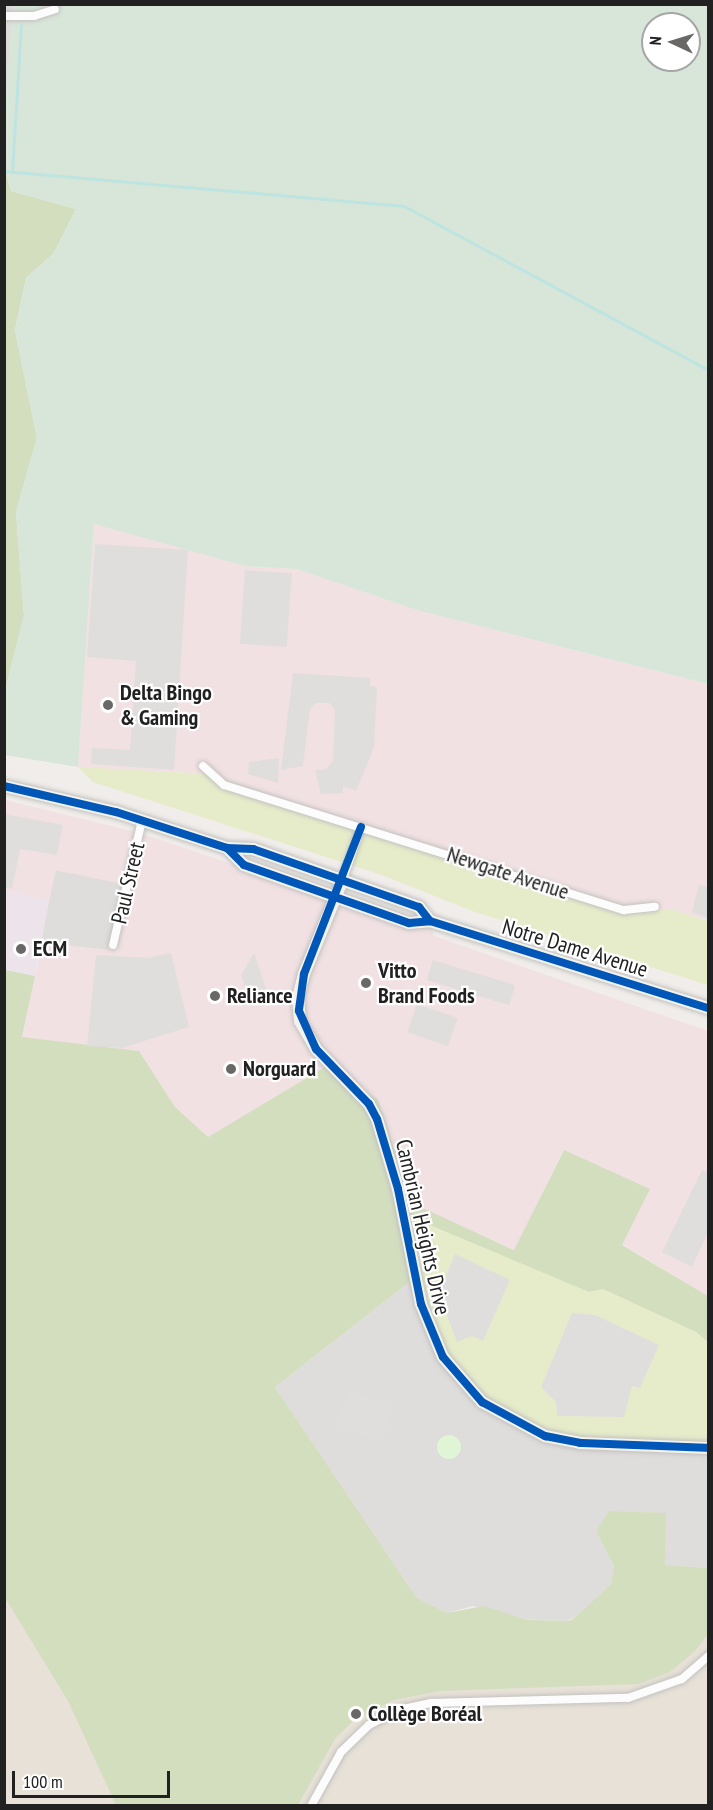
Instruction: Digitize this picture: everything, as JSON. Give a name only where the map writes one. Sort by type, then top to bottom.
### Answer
[{"type":"main road","name":"Notre Dame Avenue","points":[[4,786],[142,820],[227,848],[253,849],[419,907],[430,921]]},
{"type":"main road","name":"Notre Dame Avenue","points":[[227,848],[244,865],[409,923],[430,921],[708,1008]]},
{"type":"main road","name":"Cambrian Heights Drive","points":[[343,879],[304,974],[298,998],[300,1021],[315,1049],[369,1104],[377,1119],[398,1190],[421,1304],[443,1357],[482,1401],[545,1436],[580,1443],[708,1448]]},
{"type":"street","points":[[4,16],[34,16],[55,9]]},
{"type":"street","name":"Newgate Avenue","points":[[203,766],[224,785],[624,910],[655,907]]},
{"type":"street","name":"Paul Street","points":[[113,945],[142,820]]},
{"type":"street","points":[[343,879],[361,826]]},
{"type":"street","points":[[311,1806],[341,1752],[369,1725],[398,1710],[431,1702],[628,1698],[682,1678],[708,1656]]},
{"type":"shaded area","points":[[5,5],[13,5],[5,118]]},
{"type":"shaded area","points":[[94,523],[245,566],[296,569],[420,611],[708,684],[708,921],[670,909],[638,911],[224,786],[209,774],[78,767]]},
{"type":"shaded area","points":[[95,544],[188,550],[174,770],[91,764],[92,748],[130,750],[136,661],[87,657]]},
{"type":"shaded area","points":[[245,570],[292,573],[287,647],[240,644]]},
{"type":"shaded area","points":[[293,673],[370,678],[370,686],[377,687],[374,748],[356,791],[343,786],[343,793],[321,794],[315,770],[326,769],[333,761],[335,710],[329,703],[315,703],[310,710],[303,766],[281,770]]},
{"type":"shaded area","points":[[279,758],[278,783],[248,774],[249,762]]},
{"type":"shaded area","points":[[5,800],[140,833],[409,924],[430,921],[434,936],[708,1031],[708,1296],[622,1244],[563,1150],[515,1250],[409,1202],[378,1099],[355,1088],[330,1064],[208,1137],[175,1107],[139,1051],[22,1038],[42,943],[112,950],[128,885],[56,870],[49,900],[5,891]]},
{"type":"shaded area","points":[[4,814],[63,825],[57,855],[20,849],[12,889],[5,887]]},
{"type":"shaded area","points":[[55,870],[128,884],[114,957],[41,943]]},
{"type":"shaded area","points":[[699,885],[708,888],[708,918],[692,912]]},
{"type":"shaded area","points":[[4,891],[49,900],[35,976],[5,970]]},
{"type":"shaded area","points":[[171,953],[189,1027],[122,1048],[87,1046],[96,955],[147,958]]},
{"type":"shaded area","points":[[254,953],[270,1000],[251,1006],[241,975]]},
{"type":"shaded area","points":[[433,960],[515,985],[509,1005],[427,980]]},
{"type":"shaded area","points":[[417,1004],[458,1018],[448,1046],[407,1032]]},
{"type":"shaded area","points":[[702,1170],[708,1172],[708,1232],[692,1267],[662,1252]]},
{"type":"shaded area","points":[[455,1254],[510,1280],[483,1341],[472,1336],[457,1342],[440,1297],[451,1293],[441,1288]]},
{"type":"shaded area","points":[[416,1277],[703,1447],[708,1432],[708,1568],[664,1565],[604,1522],[596,1531],[614,1566],[611,1584],[571,1621],[528,1620],[473,1606],[447,1613],[417,1598],[275,1387]]},
{"type":"shaded area","points":[[572,1313],[595,1315],[659,1345],[640,1388],[632,1386],[624,1417],[557,1416],[556,1402],[541,1387]]},
{"type":"shaded area","points":[[349,1391],[394,1408],[381,1442],[336,1425]]},
{"type":"shaded area","name":"Collège Boréal","points":[[609,1511],[666,1513],[665,1565],[708,1568],[708,1805],[5,1805],[4,1570],[417,1598],[447,1613],[484,1606],[509,1616],[559,1623],[583,1613],[611,1584],[614,1566],[596,1531]]},
{"type":"green space","points":[[13,5],[708,5],[708,684],[420,611],[296,569],[245,566],[94,524],[78,767],[5,755],[5,691],[24,616],[16,512],[37,438],[15,330],[26,278],[54,253],[76,209],[11,191],[5,169],[4,118]]},
{"type":"green space","points":[[5,169],[11,191],[76,209],[54,253],[26,278],[15,330],[37,438],[16,512],[24,616],[5,691]]},
{"type":"green space","points":[[78,767],[209,774],[224,786],[624,910],[670,909],[708,921],[708,985],[475,912],[382,875],[93,782]]},
{"type":"green space","points":[[5,970],[35,976],[22,1037],[139,1051],[175,1107],[208,1137],[330,1064],[355,1088],[378,1099],[410,1202],[514,1250],[564,1150],[650,1189],[622,1245],[708,1296],[708,1342],[696,1332],[603,1289],[589,1292],[408,1216],[416,1277],[275,1387],[417,1598],[447,1613],[484,1606],[528,1620],[571,1621],[611,1584],[614,1566],[596,1531],[609,1511],[666,1513],[665,1565],[708,1568],[708,1634],[695,1651],[670,1672],[639,1684],[440,1691],[394,1700],[352,1722],[335,1739],[298,1805],[116,1805],[68,1701],[4,1596]]},
{"type":"green space","points":[[408,1216],[589,1292],[603,1289],[696,1332],[708,1342],[708,1432],[703,1447],[562,1440],[483,1401],[431,1331]]},
{"type":"green space","points":[[449,1435],[454,1436],[460,1442],[460,1452],[454,1458],[449,1459],[444,1458],[438,1452],[437,1447],[438,1442],[444,1436]]},
{"type":"waterway","points":[[12,172],[21,25]]},
{"type":"waterway","points":[[4,171],[404,206],[708,370]]},
{"type":"cycle path","points":[[4,786],[116,812],[227,848],[253,849],[419,907],[430,921]]},
{"type":"cycle path","points":[[361,827],[304,974],[299,1011],[316,1049],[369,1104],[377,1119],[398,1189],[421,1304],[443,1357],[482,1402],[545,1436],[580,1443],[708,1448]]},
{"type":"cycle path","points":[[227,848],[244,865],[409,923],[430,921],[708,1008]]},
{"type":"place","name":"Delta Bingo & Gaming","points":[[108,705]]},
{"type":"place","name":"ECM","points":[[21,949]]},
{"type":"place","name":"Vitto Brand Foods","points":[[366,983]]},
{"type":"place","name":"Reliance","points":[[215,996]]},
{"type":"place","name":"Norguard","points":[[231,1069]]},
{"type":"place","name":"Collège Boréal","points":[[356,1714]]}]
